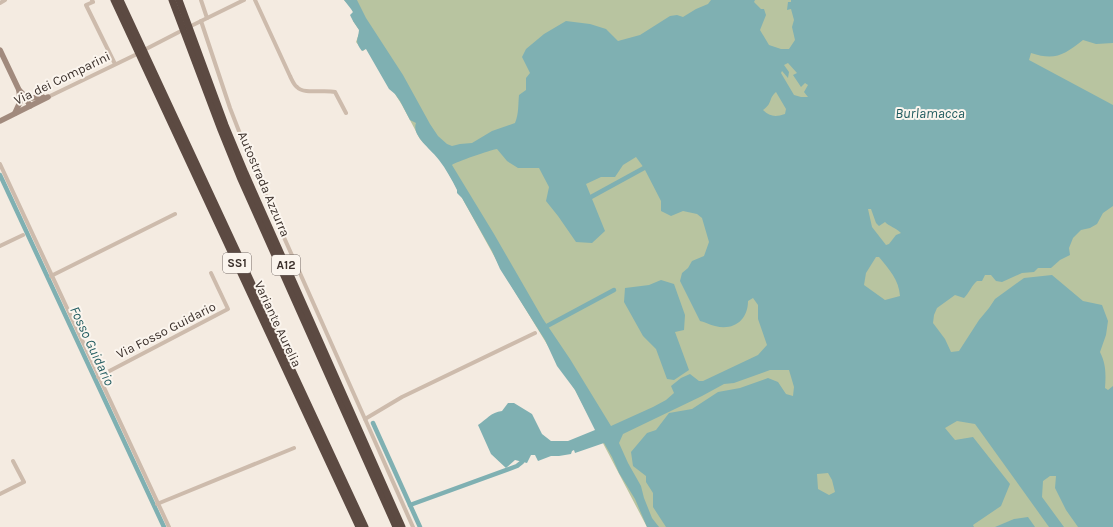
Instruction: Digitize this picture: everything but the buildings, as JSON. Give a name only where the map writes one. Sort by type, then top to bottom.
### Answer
[{"type":"highway","name":"Variante Aurelia","points":[[114,0],[359,527]]},
{"type":"highway","name":"Variante Aurelia","points":[[120,0],[365,527]]},
{"type":"highway","name":"Autostrada Azzurra","points":[[172,0],[240,177],[396,527]]},
{"type":"highway","name":"Autostrada Azzurra","points":[[179,0],[225,125],[245,174],[402,527]]},
{"type":"street","points":[[0,3],[5,0]]},
{"type":"street","points":[[92,0],[93,2],[86,5],[115,64]]},
{"type":"street","points":[[201,0],[207,18]]},
{"type":"street","points":[[193,25],[244,0]]},
{"type":"street","points":[[255,0],[297,88],[308,91],[328,90],[335,92],[346,113]]},
{"type":"street","points":[[201,21],[242,139],[274,215],[413,527]]},
{"type":"street","points":[[146,49],[179,32]]},
{"type":"street","points":[[0,50],[19,90],[21,101],[15,113]]},
{"type":"street","name":"Via dei Comparini","points":[[0,121],[134,54]]},
{"type":"street","points":[[19,90],[24,95],[32,98],[48,97]]},
{"type":"street","points":[[24,95],[28,107]]},
{"type":"street","points":[[21,101],[28,107]]},
{"type":"street","points":[[0,164],[169,527]]},
{"type":"street","points":[[51,276],[175,214]]},
{"type":"street","points":[[0,246],[23,235]]},
{"type":"street","name":"Via Fosso Guidario","points":[[98,377],[228,309],[211,273]]},
{"type":"street","points":[[365,419],[402,397],[535,333]]},
{"type":"street","points":[[158,504],[294,448]]},
{"type":"street","points":[[0,494],[24,482],[13,461]]},
{"type":"green space","name":"Burlamacca","points":[[344,0],[1113,0],[1113,527],[647,527],[575,390],[504,274],[440,158],[420,139],[402,105],[366,48],[363,51],[356,42],[360,31],[353,21],[353,12],[351,7]]},
{"type":"water","name":"Burlamacca","points":[[344,0],[357,0],[366,18],[403,75],[430,124],[438,136],[447,144],[452,146],[472,143],[492,131],[515,123],[518,113],[519,95],[526,90],[526,78],[530,73],[522,57],[526,49],[544,34],[566,21],[590,24],[606,29],[618,41],[640,35],[670,16],[677,15],[683,17],[708,4],[711,0],[755,0],[754,2],[761,9],[764,9],[766,15],[760,30],[769,45],[781,49],[789,49],[795,40],[792,27],[794,20],[791,9],[787,10],[788,2],[791,2],[791,0],[1113,0],[1113,43],[1096,44],[1083,40],[1065,53],[1047,56],[1031,53],[1029,60],[1113,105],[1113,206],[1103,213],[1097,224],[1090,228],[1081,230],[1073,238],[1069,248],[1070,255],[1060,260],[1051,268],[1038,268],[1034,272],[1022,273],[1002,282],[996,281],[991,275],[985,275],[982,281],[977,281],[975,283],[964,298],[955,295],[937,308],[933,323],[945,339],[951,352],[959,351],[979,320],[995,299],[1024,278],[1052,275],[1083,301],[1102,305],[1108,321],[1106,335],[1100,352],[1105,369],[1105,388],[1108,390],[1113,386],[1113,527],[1078,527],[1066,510],[1055,488],[1056,476],[1050,476],[1043,481],[1042,497],[1064,527],[1049,527],[975,424],[957,421],[945,428],[955,440],[973,437],[1010,484],[1001,506],[973,525],[974,527],[666,527],[653,507],[653,493],[646,482],[646,476],[633,466],[631,452],[647,433],[656,430],[669,413],[692,409],[718,392],[740,388],[768,378],[778,382],[786,394],[793,396],[794,387],[789,370],[770,370],[734,383],[724,384],[623,434],[619,443],[641,486],[652,518],[659,527],[647,527],[635,499],[619,473],[604,443],[575,453],[574,450],[571,454],[551,456],[538,461],[535,455],[531,455],[527,463],[515,460],[506,468],[491,454],[478,425],[492,415],[502,411],[508,403],[514,403],[532,414],[542,434],[551,441],[568,441],[595,430],[575,390],[557,366],[545,340],[500,269],[492,251],[462,198],[457,193],[457,190],[442,163],[419,138],[415,128],[416,123],[410,120],[400,101],[389,89],[366,49],[362,51],[358,45],[357,40],[359,30],[350,15],[353,12]],"holes":[[[788,63],[797,73],[793,75],[801,87],[805,83],[808,85],[804,92],[808,97],[794,95],[781,73],[782,71],[788,78],[789,72],[784,65]],[[776,92],[786,109],[785,114],[773,116],[763,110],[768,105]],[[497,149],[507,161],[518,168],[539,168],[549,187],[546,201],[576,242],[592,243],[605,231],[586,184],[601,177],[615,177],[623,165],[636,157],[644,168],[661,201],[661,211],[671,216],[683,211],[697,214],[702,218],[709,242],[704,256],[692,261],[688,268],[682,273],[680,281],[700,321],[713,326],[728,327],[734,325],[743,319],[746,314],[748,301],[753,298],[758,305],[758,319],[767,345],[758,355],[703,381],[699,381],[690,374],[681,378],[671,386],[674,393],[666,400],[611,426],[570,359],[543,319],[452,165]],[[868,209],[871,209],[876,223],[879,226],[885,222],[901,233],[896,235],[889,244],[886,245],[872,227]],[[876,257],[879,257],[896,280],[900,296],[885,300],[864,285],[866,273]],[[828,473],[832,480],[835,492],[829,495],[818,489],[817,474]]]},
{"type":"water","points":[[661,280],[674,284],[685,315],[684,330],[675,332],[689,370],[674,380],[667,379],[656,349],[643,336],[624,302],[625,288],[649,285]]},
{"type":"water","points":[[1028,517],[1035,527],[995,527],[1014,519]]},
{"type":"waterway","points":[[591,197],[644,168]]},
{"type":"waterway","name":"Fosso Guidario","points":[[0,175],[164,527]]},
{"type":"waterway","points":[[547,326],[614,290]]},
{"type":"waterway","points":[[373,423],[420,527]]},
{"type":"waterway","points":[[410,505],[517,466],[522,462]]}]
